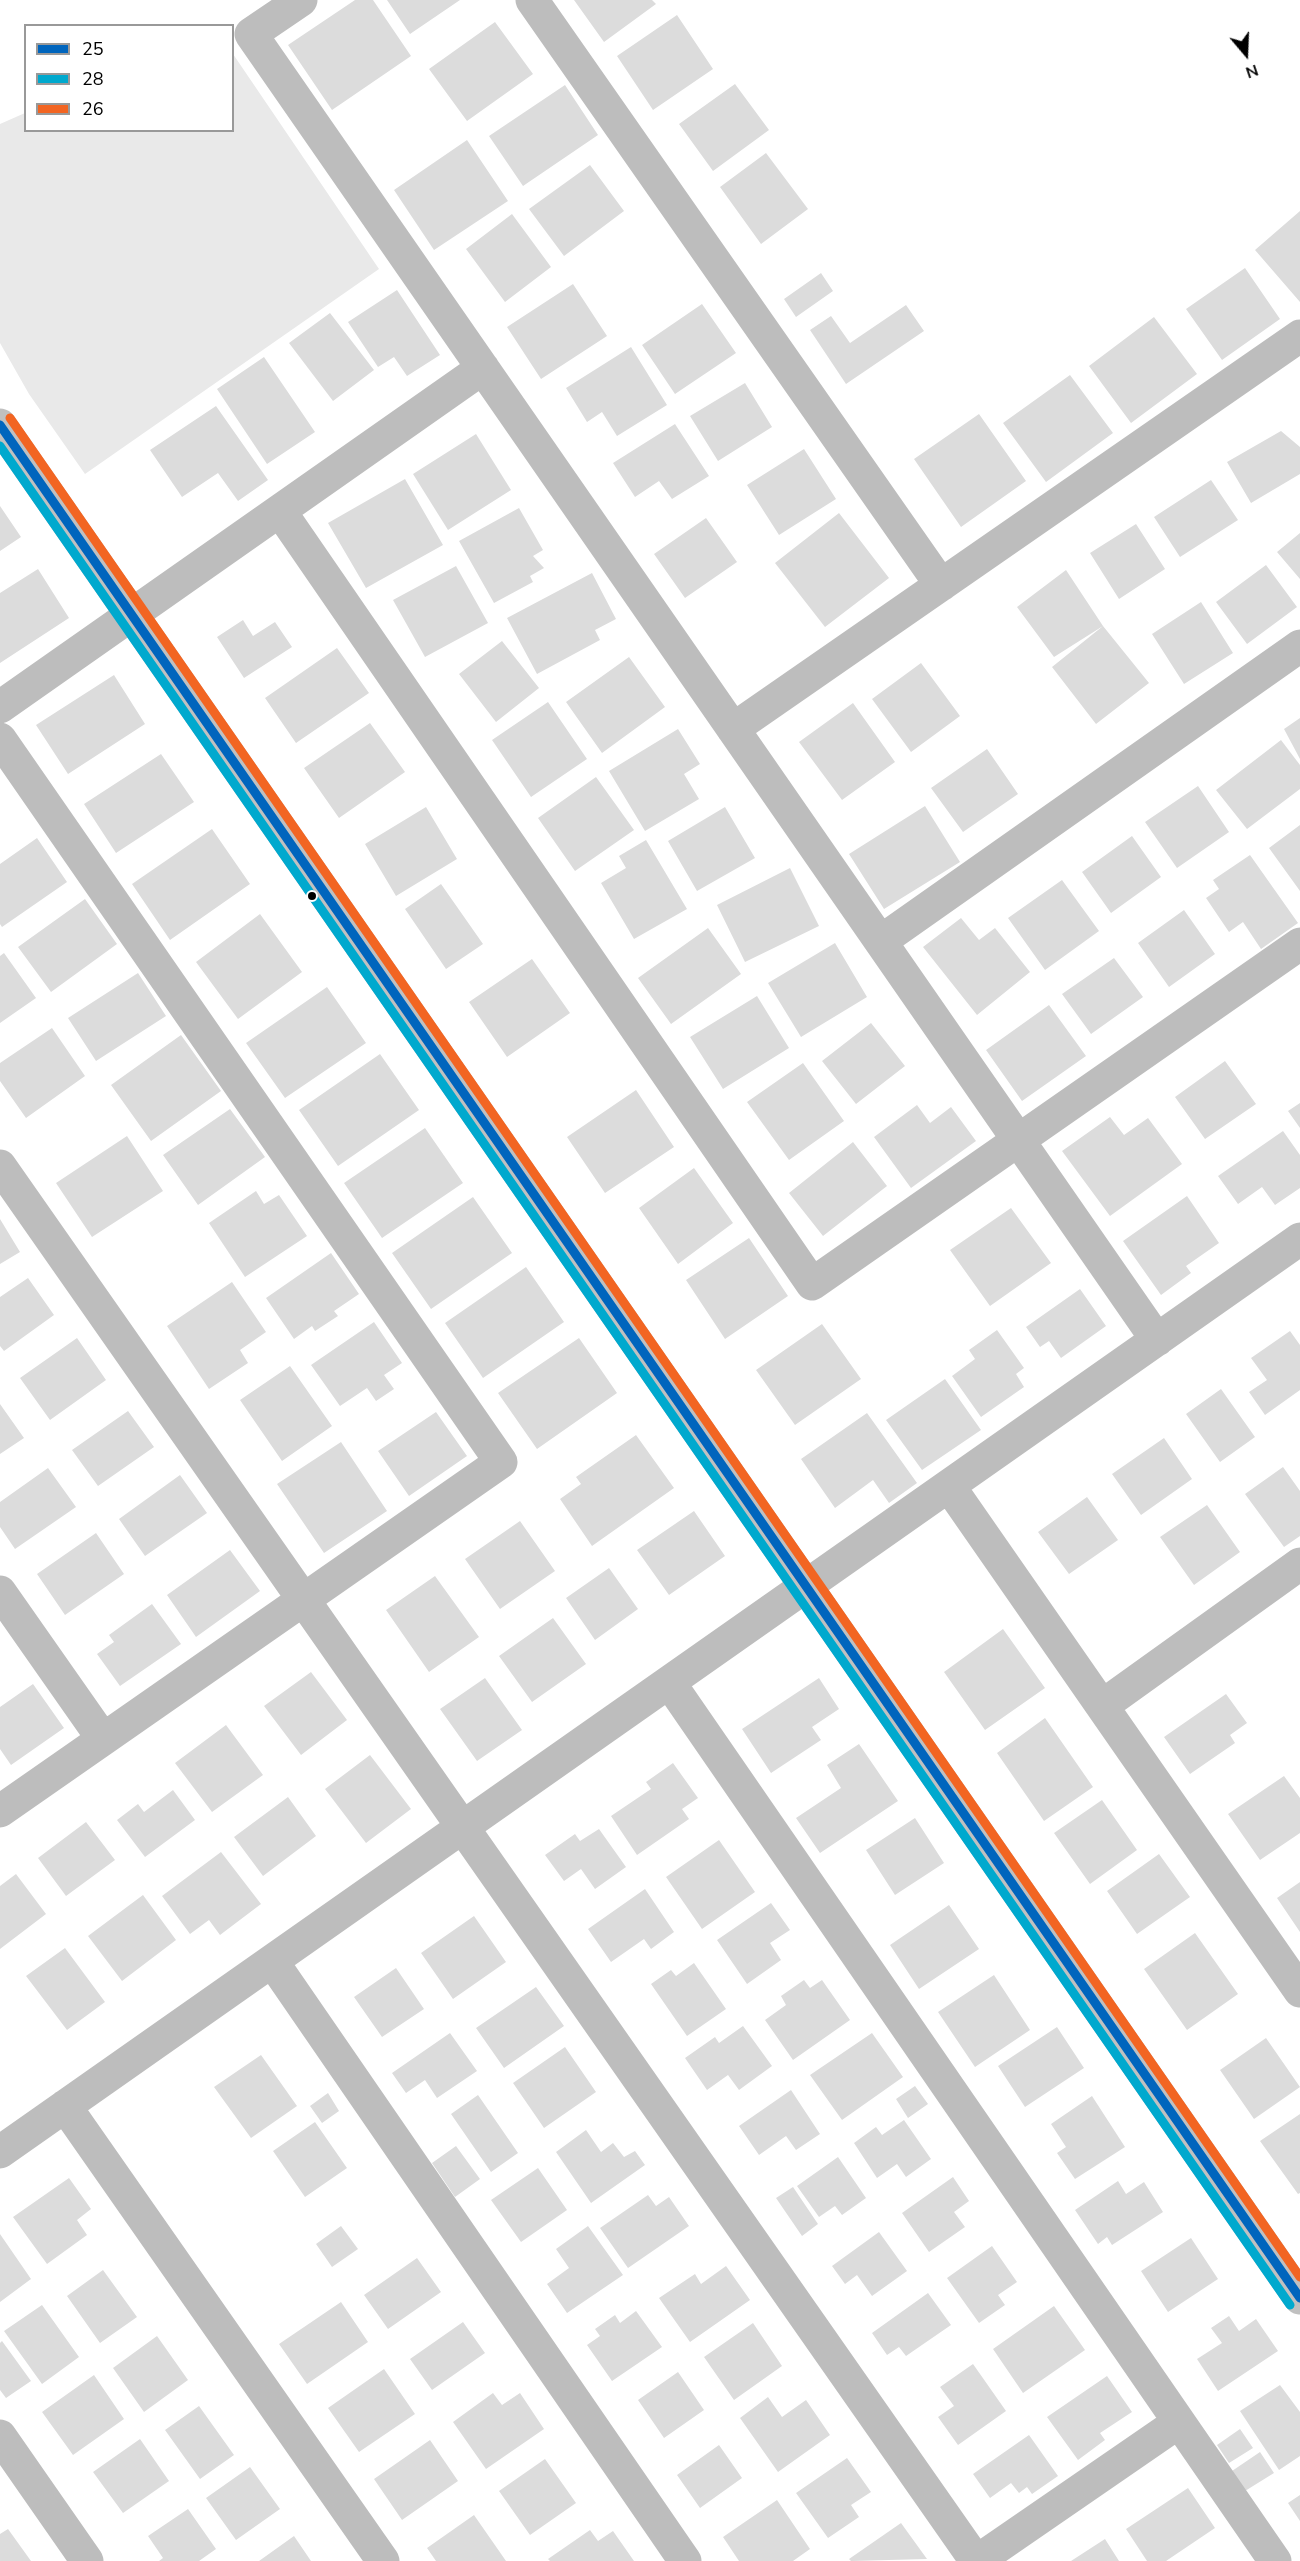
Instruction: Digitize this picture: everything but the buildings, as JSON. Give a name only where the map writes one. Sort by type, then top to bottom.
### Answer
[{"type":"street","points":[[300,0],[251,34],[1157,1340]]},
{"type":"street","points":[[532,0],[941,585]]},
{"type":"street","points":[[733,729],[1300,336]]},
{"type":"street","points":[[0,707],[483,368]]},
{"type":"street","points":[[0,424],[1300,2298]]},
{"type":"street","points":[[280,511],[812,1284],[1300,944]]},
{"type":"street","points":[[881,941],[1300,646]]},
{"type":"street","points":[[0,739],[501,1462],[0,1811]]},
{"type":"street","points":[[0,1166],[976,2561],[1179,2422]]},
{"type":"street","points":[[0,2152],[1300,1239]]},
{"type":"street","points":[[949,1486],[1300,1990]]},
{"type":"street","points":[[1102,1706],[1300,1564]]},
{"type":"street","points":[[0,1592],[103,1739]]},
{"type":"street","points":[[669,1682],[1275,2561]]},
{"type":"street","points":[[272,1961],[685,2561]]},
{"type":"street","points":[[65,2106],[382,2561]]},
{"type":"street","points":[[0,2436],[87,2561]]},
{"type":"shaded area","points":[[234,55],[379,269],[85,474],[29,394],[0,343],[0,124],[24,113],[24,132],[234,132]]},
{"type":"transit line","name":"26","points":[[10,418],[1300,2277]]},
{"type":"transit line","name":"25","points":[[0,425],[1300,2298]]},
{"type":"transit line","name":"28","points":[[0,446],[1290,2305]]}]
